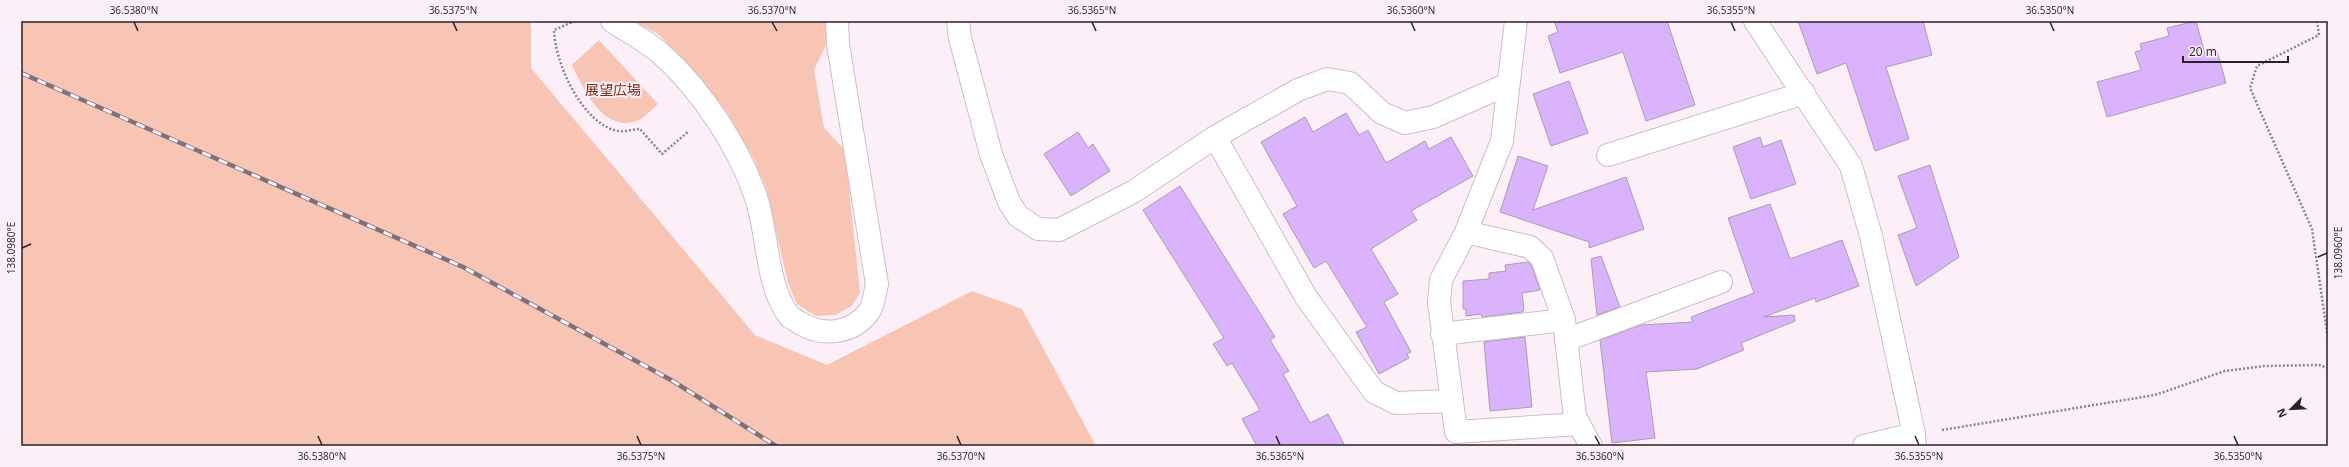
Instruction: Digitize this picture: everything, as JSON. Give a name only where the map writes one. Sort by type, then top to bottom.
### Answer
[{"type":"street","points":[[612,21],[660,53],[696,92],[722,126],[745,171],[758,204],[777,294],[791,318],[812,330],[836,333],[855,324],[870,310],[877,284],[838,44],[837,21]]},
{"type":"street","points":[[958,21],[960,38],[991,154],[1008,202],[1018,216],[1038,229],[1059,230],[1133,192],[1215,136],[1298,90],[1328,79],[1350,84],[1382,113],[1405,123],[1433,117],[1508,84]]},
{"type":"street","points":[[1516,21],[1502,141],[1466,232],[1441,280],[1439,302],[1442,334],[1456,432],[1579,424]]},
{"type":"street","points":[[1755,21],[1804,92],[1851,166],[1870,236],[1914,440],[1864,446]]},
{"type":"street","points":[[1608,155],[1804,92]]},
{"type":"street","points":[[1215,136],[1306,296],[1374,392],[1396,403],[1452,401]]},
{"type":"street","points":[[1466,232],[1530,247],[1542,258],[1565,330],[1575,417],[1590,446]]},
{"type":"street","points":[[1442,334],[1565,330],[1721,282]]},
{"type":"path","points":[[575,21],[554,30],[555,43],[564,72],[581,103],[602,124],[619,131],[640,129],[662,154],[711,112]]},
{"type":"path","points":[[2317,21],[2319,34],[2257,66],[2250,88],[2312,229],[2328,339]]},
{"type":"path","points":[[1914,440],[1929,429],[1943,430],[2155,395],[2225,371],[2264,366],[2320,365],[2328,368]]},
{"type":"green space","points":[[21,21],[531,21],[531,68],[755,335],[827,365],[972,291],[1022,309],[1096,446],[21,446]]},
{"type":"green space","points":[[633,21],[825,21],[827,43],[814,70],[824,128],[845,150],[860,293],[852,306],[835,315],[816,316],[797,304],[788,283],[766,188],[754,159],[726,111],[687,63],[658,34]]},
{"type":"green space","name":"展望広場","points":[[599,40],[658,104],[639,120],[627,123],[615,121],[606,116],[597,108],[589,97],[572,65]]},
{"type":"building","points":[[1554,21],[1667,21],[1695,105],[1646,121],[1623,52],[1560,73],[1548,36],[1558,32]]},
{"type":"building","points":[[1798,21],[1923,21],[1932,55],[1886,67],[1909,139],[1875,151],[1846,63],[1817,74]]},
{"type":"building","points":[[2196,21],[2205,54],[2217,51],[2226,83],[2107,117],[2097,82],[2141,70],[2135,52],[2142,50],[2140,44],[2169,36],[2167,28]]},
{"type":"building","points":[[1569,81],[1588,133],[1551,146],[1533,94]]},
{"type":"building","points":[[1346,113],[1359,135],[1368,130],[1386,163],[1425,141],[1429,149],[1451,137],[1473,176],[1411,211],[1417,220],[1371,249],[1398,294],[1384,302],[1411,352],[1407,354],[1409,358],[1379,374],[1356,332],[1367,327],[1326,261],[1314,268],[1283,214],[1297,206],[1261,142],[1305,117],[1313,132]]},
{"type":"building","points":[[1078,132],[1088,148],[1093,144],[1110,171],[1071,196],[1044,154]]},
{"type":"building","points":[[1760,137],[1763,147],[1781,140],[1796,184],[1751,199],[1733,147]]},
{"type":"building","points":[[1518,156],[1548,166],[1533,210],[1626,177],[1644,229],[1589,248],[1589,242],[1500,212]]},
{"type":"building","points":[[1930,165],[1959,257],[1916,286],[1898,235],[1917,228],[1898,176]]},
{"type":"building","points":[[1180,186],[1275,337],[1270,340],[1289,371],[1283,374],[1310,423],[1328,414],[1345,446],[1257,446],[1242,419],[1260,410],[1232,363],[1227,366],[1213,344],[1224,338],[1143,210]]},
{"type":"building","points":[[1770,204],[1790,259],[1842,240],[1859,286],[1816,302],[1815,298],[1764,317],[1794,315],[1795,321],[1741,343],[1744,350],[1697,369],[1646,372],[1655,438],[1612,443],[1600,340],[1641,325],[1693,322],[1691,317],[1754,293],[1728,218]]},
{"type":"building","points":[[1601,256],[1620,307],[1597,315],[1591,259]]},
{"type":"building","points":[[1528,262],[1531,265],[1540,290],[1522,293],[1524,310],[1522,312],[1482,317],[1481,314],[1466,316],[1466,309],[1463,309],[1463,281],[1489,279],[1489,273],[1506,271],[1505,265]]},
{"type":"building","points":[[1525,337],[1532,407],[1490,411],[1484,342]]},
{"type":"railway","points":[[21,73],[463,267],[671,380],[776,446]]}]
